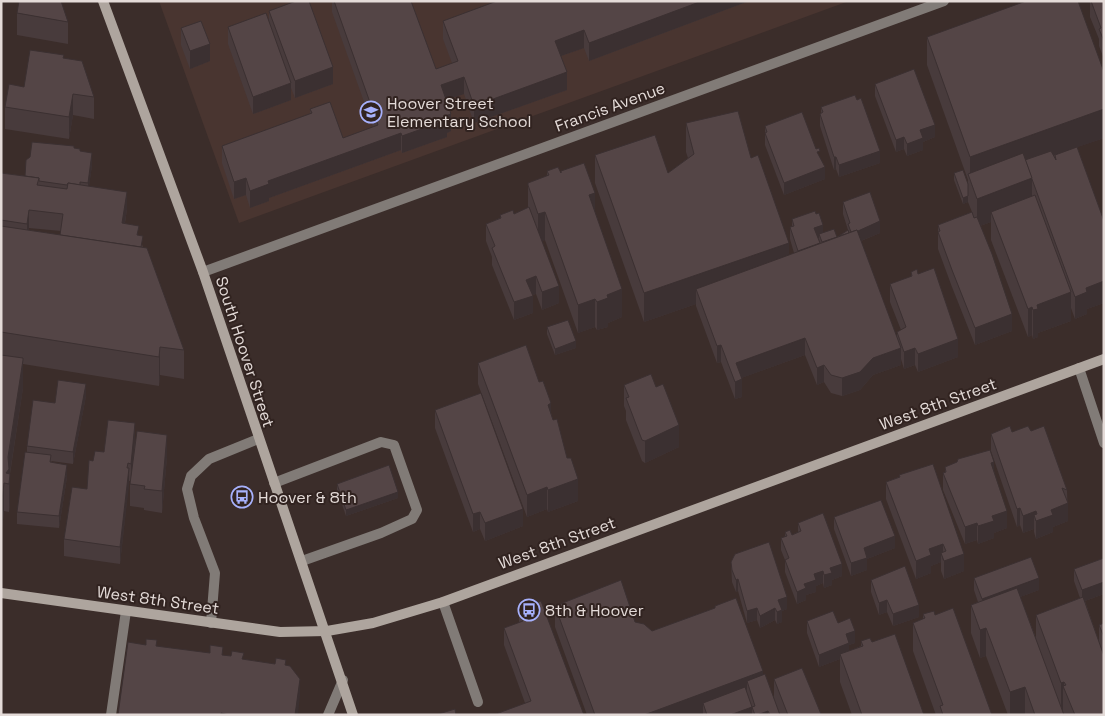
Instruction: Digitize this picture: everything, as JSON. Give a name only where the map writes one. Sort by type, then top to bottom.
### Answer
[{"type":"main road","name":"South Hoover Street","points":[[103,1],[203,272],[258,439],[327,631],[353,715]]},
{"type":"main road","name":"West 8th Street","points":[[1,593],[263,631],[327,631],[393,619],[1104,359]]},
{"type":"street","name":"Francis Avenue","points":[[203,272],[925,4],[944,1]]},
{"type":"street","points":[[1079,368],[1104,444]]},
{"type":"street","points":[[211,623],[215,573],[194,518],[187,490],[191,476],[209,459],[258,439]]},
{"type":"street","points":[[274,483],[381,442],[394,446],[417,510],[412,519],[381,533],[302,562]]},
{"type":"street","points":[[443,602],[478,702]]},
{"type":"street","points":[[111,715],[126,611]]},
{"type":"street","points":[[328,715],[343,680]]},
{"type":"shaded area","name":"Hoover Street Elementary School","points":[[159,1],[849,1],[239,223]]},
{"type":"building","points":[[19,1],[61,1],[68,22],[17,13]]},
{"type":"building","points":[[296,1],[309,1],[333,67],[295,81],[269,11]]},
{"type":"building","points":[[334,1],[411,1],[436,69],[458,61],[443,21],[497,1],[702,1],[589,43],[584,30],[555,41],[567,72],[474,106],[464,77],[441,85],[451,114],[445,116],[447,120],[402,136],[401,133],[268,181],[269,184],[250,191],[246,178],[234,182],[222,146],[312,113],[310,109],[330,102],[343,138],[378,125]]},
{"type":"building","points":[[1026,1],[1078,1],[1104,72],[1104,109],[970,157],[927,37]]},
{"type":"building","points":[[1091,1],[1104,1],[1104,41],[1099,29],[1101,28]]},
{"type":"building","points":[[266,13],[291,83],[253,97],[228,27]]},
{"type":"building","points":[[201,21],[210,44],[190,51],[181,28]]},
{"type":"building","points":[[30,50],[64,55],[63,58],[82,61],[94,97],[73,94],[69,117],[5,107],[9,84],[24,87]]},
{"type":"building","points":[[914,69],[935,125],[920,130],[923,138],[907,144],[904,137],[896,140],[875,84]]},
{"type":"building","points":[[855,95],[857,100],[861,98],[880,151],[839,165],[836,157],[834,157],[820,114],[823,112],[821,107]]},
{"type":"building","points":[[738,111],[751,158],[758,155],[789,243],[644,293],[595,155],[655,135],[668,173],[694,154],[686,123]]},
{"type":"building","points":[[802,112],[816,149],[819,148],[820,151],[817,152],[825,167],[784,183],[765,133],[767,132],[765,126]]},
{"type":"building","points":[[32,142],[74,146],[74,148],[80,149],[80,151],[92,153],[88,183],[80,182],[80,185],[68,183],[67,185],[39,181],[39,178],[25,176],[26,160],[30,157]]},
{"type":"building","points":[[1077,147],[1104,221],[1104,281],[1086,288],[1087,292],[1075,297],[1025,160],[1051,151],[1056,160],[1055,155]]},
{"type":"building","points":[[1023,153],[1032,178],[977,199],[968,174]]},
{"type":"building","points":[[584,163],[595,193],[589,195],[622,289],[607,295],[608,298],[597,302],[595,299],[578,305],[545,212],[538,214],[528,183],[549,175],[547,171],[558,167],[561,173],[561,171]]},
{"type":"building","points":[[963,170],[968,184],[968,196],[963,198],[954,173]]},
{"type":"building","points":[[1,173],[39,178],[37,185],[67,189],[68,183],[127,192],[122,223],[139,226],[137,235],[143,236],[141,247],[60,235],[63,214],[29,210],[27,224],[1,220]]},
{"type":"building","points":[[870,192],[880,221],[858,231],[851,232],[843,202]]},
{"type":"building","points":[[1035,195],[1071,292],[1037,305],[1038,309],[1033,310],[1032,307],[1028,309],[991,212]]},
{"type":"building","points":[[529,207],[559,286],[542,292],[536,276],[526,280],[533,296],[514,302],[492,248],[495,246],[486,224],[501,218],[500,215],[513,210],[514,214]]},
{"type":"building","points":[[815,211],[816,214],[819,213],[823,225],[814,228],[820,243],[798,251],[790,227],[794,226],[792,219]]},
{"type":"building","points":[[972,212],[974,218],[977,217],[992,254],[1012,314],[975,328],[938,232],[940,231],[938,225]]},
{"type":"building","points":[[1,226],[147,248],[184,350],[160,347],[159,357],[1,332]]},
{"type":"building","points":[[834,229],[837,237],[822,242],[819,234]]},
{"type":"building","points":[[848,230],[849,233],[839,236]]},
{"type":"building","points":[[857,230],[901,348],[873,358],[860,372],[842,378],[831,375],[824,365],[817,368],[805,338],[736,363],[742,379],[735,382],[721,345],[717,346],[696,289]]},
{"type":"building","points":[[934,268],[958,339],[918,354],[915,348],[904,352],[897,332],[906,327],[890,284],[912,276],[911,272],[917,269],[918,274]]},
{"type":"building","points":[[568,320],[576,341],[555,349],[547,327]]},
{"type":"building","points":[[526,345],[539,382],[543,381],[551,403],[548,405],[553,420],[557,419],[567,458],[571,458],[578,479],[548,490],[547,487],[527,495],[478,363]]},
{"type":"building","points":[[1,355],[23,358],[23,360],[8,457],[9,469],[6,473],[10,474],[9,484],[4,483],[1,509]]},
{"type":"building","points":[[651,374],[656,387],[663,384],[679,425],[645,441],[642,440],[626,398],[629,397],[624,385]]},
{"type":"building","points":[[58,380],[86,384],[73,452],[27,446],[33,400],[55,403]]},
{"type":"building","points":[[481,393],[523,509],[485,523],[480,512],[473,514],[435,410]]},
{"type":"building","points":[[108,420],[135,423],[131,464],[128,463],[127,468],[129,468],[120,547],[64,539],[72,487],[87,489],[89,460],[93,461],[95,451],[104,452]]},
{"type":"building","points":[[1010,426],[1012,432],[1028,426],[1031,431],[1044,426],[1067,490],[1062,488],[1068,503],[1051,510],[1053,515],[1036,521],[1034,515],[1037,514],[1036,511],[1023,516],[1020,508],[1017,509],[991,434]]},
{"type":"building","points":[[137,431],[167,435],[162,491],[144,489],[145,486],[130,484]]},
{"type":"building","points":[[990,450],[994,462],[991,463],[1007,511],[992,516],[994,521],[978,526],[977,523],[965,527],[943,473],[946,472],[945,467],[957,462],[958,459]]},
{"type":"building","points":[[25,452],[51,455],[50,462],[67,465],[59,516],[17,512]]},
{"type":"building","points":[[933,464],[964,554],[944,561],[941,553],[946,551],[943,544],[929,549],[931,555],[916,561],[886,482],[900,477],[899,475]]},
{"type":"building","points":[[389,465],[398,492],[346,510],[337,484]]},
{"type":"building","points":[[881,500],[895,536],[864,548],[867,558],[851,563],[834,517]]},
{"type":"building","points":[[823,513],[842,564],[830,568],[832,573],[824,575],[823,571],[814,574],[816,580],[804,584],[806,588],[797,592],[785,560],[789,558],[781,538],[787,536],[785,532],[790,530],[792,535],[801,531],[798,523]]},
{"type":"building","points":[[769,542],[787,597],[778,600],[782,610],[777,612],[775,608],[760,616],[757,608],[747,611],[738,579],[736,580],[732,570],[731,562],[735,554]]},
{"type":"building","points":[[1031,557],[1039,578],[982,599],[974,578]]},
{"type":"building","points":[[1104,558],[1104,582],[1082,590],[1074,569]]},
{"type":"building","points":[[905,566],[919,605],[893,614],[887,600],[879,603],[871,580]]},
{"type":"building","points":[[621,580],[635,622],[644,624],[652,631],[715,608],[715,606],[736,598],[763,671],[644,715],[595,715],[555,606]]},
{"type":"building","points":[[1017,588],[1064,715],[1035,715],[1025,687],[1010,692],[986,628],[980,630],[971,605]]},
{"type":"building","points":[[1083,597],[1104,656],[1104,715],[1075,715],[1063,686],[1066,685],[1064,682],[1061,683],[1036,615]]},
{"type":"building","points":[[541,601],[584,715],[493,715],[531,701],[504,628],[523,621],[519,609]]},
{"type":"building","points":[[953,608],[992,715],[943,715],[940,706],[943,705],[913,623],[925,618],[923,614],[934,611],[935,615]]},
{"type":"building","points":[[833,611],[838,623],[850,618],[855,631],[846,634],[849,643],[819,655],[807,621]]},
{"type":"building","points":[[1104,623],[1104,637],[1099,625]]},
{"type":"building","points":[[895,634],[924,715],[862,715],[840,654],[863,646],[861,641],[870,638],[872,642]]},
{"type":"building","points":[[146,639],[157,640],[156,646],[210,653],[210,645],[223,647],[222,655],[231,656],[232,651],[244,653],[242,659],[275,664],[276,658],[286,660],[285,665],[290,666],[300,679],[295,715],[229,715],[221,713],[221,715],[118,715],[128,642],[146,645]]},
{"type":"building","points":[[802,668],[821,714],[819,715],[788,715],[774,679]]},
{"type":"building","points":[[765,674],[780,715],[770,715],[768,711],[755,715],[752,707],[755,706],[747,681]]},
{"type":"building","points":[[745,687],[752,707],[730,715],[707,715],[703,703]]},
{"type":"building","points":[[455,709],[456,715],[435,715]]},
{"type":"place","name":"Hoover Street Elementary School","points":[[371,112]]},
{"type":"place","name":"Hoover & 8th","points":[[242,497]]},
{"type":"place","name":"8th & Hoover","points":[[529,610]]}]
